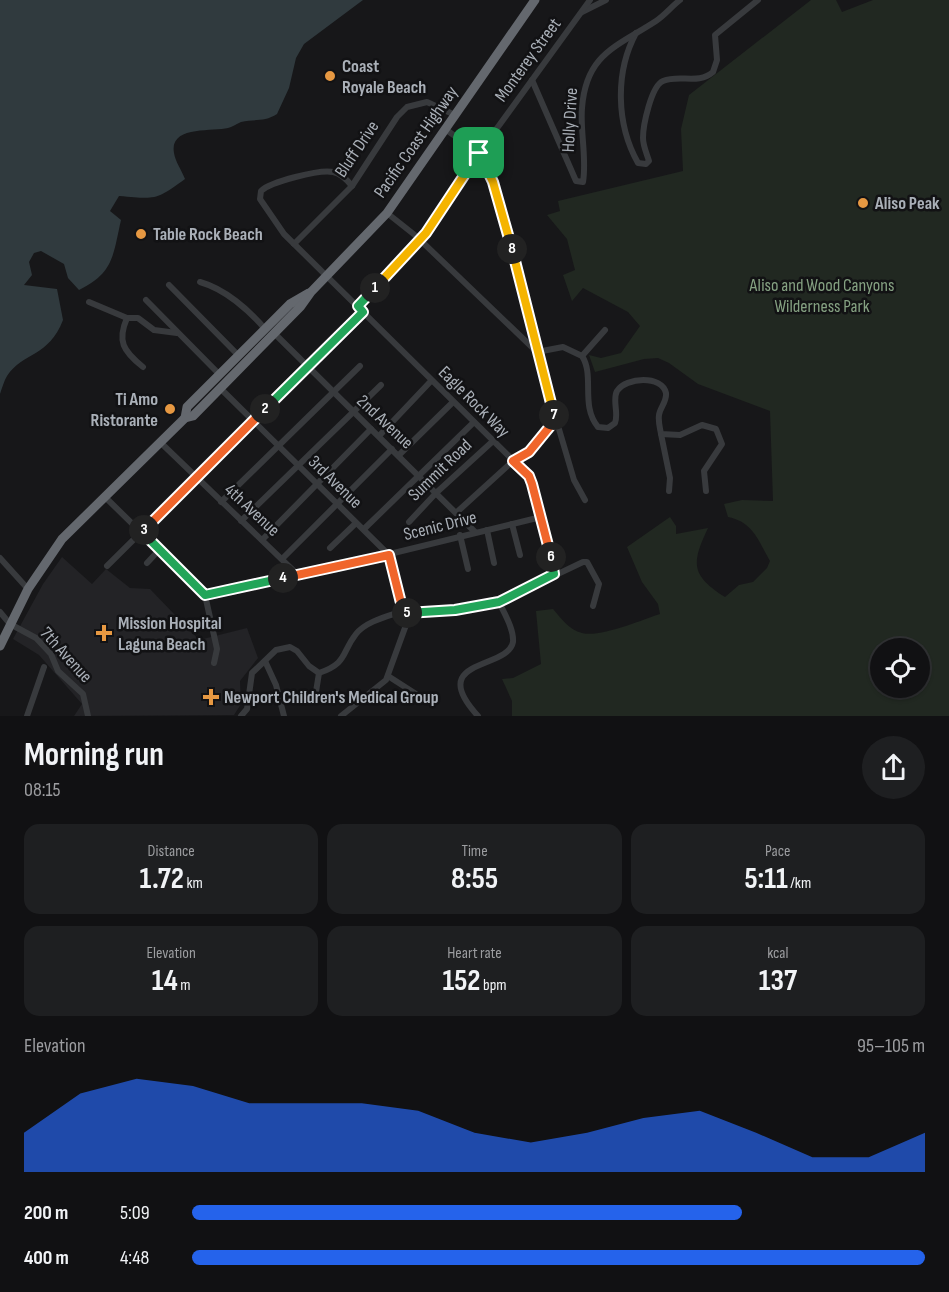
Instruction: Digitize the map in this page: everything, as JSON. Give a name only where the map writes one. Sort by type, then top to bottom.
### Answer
[{"type":"highway","name":"Pacific Coast Highway","points":[[215,389],[220,375],[251,343],[301,306],[311,292],[387,213],[535,0]]},
{"type":"highway","name":"Pacific Coast Highway","points":[[0,646],[28,589],[62,539],[185,418],[193,416],[296,301],[311,292]]},
{"type":"highway","points":[[215,389],[243,357],[241,354]]},
{"type":"street","name":"Monterey Street","points":[[358,306],[420,240],[479,153],[590,0]]},
{"type":"street","points":[[581,13],[606,0]]},
{"type":"street","name":"Holly Drive","points":[[532,80],[576,181],[581,183],[584,179],[581,140],[586,83],[593,66],[608,50],[664,15],[680,0]]},
{"type":"street","points":[[636,33],[626,52],[621,83],[624,127],[638,163],[646,164],[649,161],[643,140],[645,124],[657,85],[664,81],[683,78],[700,80],[708,76],[716,67],[714,35],[758,0]]},
{"type":"street","name":"Bluff Drive","points":[[294,244],[352,186],[397,117],[407,107],[427,102],[455,115]]},
{"type":"street","points":[[445,129],[479,153],[493,182],[556,419],[574,480],[585,500]]},
{"type":"street","name":"Eagle Rock Way","points":[[352,186],[339,174],[325,172],[277,183],[262,190],[260,194],[262,206],[294,244],[529,476],[554,574]]},
{"type":"street","points":[[387,213],[420,240],[537,352]]},
{"type":"street","name":"2nd Avenue","points":[[200,282],[211,285],[252,314],[399,455],[475,532]]},
{"type":"street","points":[[169,285],[241,354]]},
{"type":"street","points":[[146,300],[220,375]]},
{"type":"street","points":[[88,302],[128,318],[138,318],[154,330],[178,333]]},
{"type":"street","points":[[107,566],[363,312]]},
{"type":"street","points":[[128,318],[121,333],[123,347],[143,367]]},
{"type":"street","points":[[582,356],[605,330]]},
{"type":"street","points":[[537,352],[563,347],[582,356],[587,371],[587,400],[597,426],[606,428],[615,423],[616,395],[620,388],[634,382],[653,381],[662,386],[666,394],[659,415],[670,478],[669,491]]},
{"type":"street","points":[[221,502],[360,366]]},
{"type":"street","points":[[379,436],[431,381]]},
{"type":"street","points":[[241,521],[381,385]]},
{"type":"street","name":"3rd Avenue","points":[[215,389],[253,422],[389,555]]},
{"type":"street","points":[[399,455],[453,402]]},
{"type":"street","points":[[457,512],[513,461],[529,452],[556,419]]},
{"type":"street","points":[[364,530],[418,474],[474,422]]},
{"type":"street","points":[[661,434],[680,435],[702,425],[711,426],[718,431],[721,447],[704,473],[706,491]]},
{"type":"street","points":[[262,540],[371,429]]},
{"type":"street","name":"Summit Road","points":[[409,522],[436,493],[492,441]]},
{"type":"street","name":"4th Avenue","points":[[160,442],[298,574]]},
{"type":"street","points":[[282,559],[392,449]]},
{"type":"street","points":[[104,496],[205,595],[217,649],[214,663]]},
{"type":"street","name":"Scenic Drive","points":[[205,595],[389,555],[460,535],[541,517]]},
{"type":"street","points":[[330,548],[356,523]]},
{"type":"street","points":[[512,524],[520,555]]},
{"type":"street","points":[[487,530],[494,563]]},
{"type":"street","points":[[460,535],[468,569]]},
{"type":"street","points":[[147,563],[160,549]]},
{"type":"street","points":[[389,555],[403,611]]},
{"type":"street","points":[[0,558],[28,589]]},
{"type":"street","points":[[319,673],[339,664],[357,632],[403,611],[410,614],[455,610],[499,602],[554,574],[587,562],[599,584],[593,606]]},
{"type":"street","points":[[478,716],[463,692],[462,679],[469,668],[503,655],[510,649],[513,640],[512,631],[499,602]]},
{"type":"street","points":[[0,612],[10,624]]},
{"type":"street","points":[[341,716],[378,689],[388,676],[410,614]]},
{"type":"street","name":"7th Avenue","points":[[10,624],[36,638],[51,654],[58,671],[83,694],[88,716]]},
{"type":"street","points":[[241,716],[247,709],[252,673],[276,650],[290,647],[319,673]]},
{"type":"street","points":[[265,661],[276,685],[284,716]]},
{"type":"street","points":[[27,716],[44,668]]},
{"type":"street","points":[[315,698],[319,673]]},
{"type":"street","points":[[388,676],[416,694]]},
{"type":"shaded area","points":[[0,0],[363,0],[304,44],[296,58],[289,88],[277,114],[264,119],[241,122],[228,128],[185,134],[174,144],[174,153],[185,179],[155,197],[119,196],[110,211],[121,220],[113,253],[106,270],[91,284],[79,290],[68,278],[64,264],[41,251],[34,253],[29,262],[32,275],[24,285],[57,289],[63,320],[51,341],[13,368],[0,394]]},
{"type":"shaded area","name":"Mission Hospital Laguna Beach","points":[[62,557],[92,584],[106,569],[130,588],[150,589],[199,640],[247,628],[258,658],[240,681],[241,704],[234,715],[74,716],[82,704],[39,655],[13,639],[43,584]]},
{"type":"green space","name":"Aliso and Wood Canyons Wilderness Park","points":[[811,0],[836,0],[842,12],[873,0],[949,0],[949,716],[512,716],[512,701],[502,679],[513,678],[541,664],[536,611],[553,609],[573,629],[589,634],[621,628],[660,614],[658,604],[642,582],[627,547],[670,517],[676,526],[676,534],[708,528],[702,540],[697,568],[706,582],[725,597],[739,585],[753,582],[767,568],[770,561],[754,533],[743,523],[728,517],[724,504],[742,500],[773,501],[770,411],[698,384],[669,363],[658,358],[644,359],[595,372],[589,355],[601,358],[621,353],[640,326],[628,312],[583,288],[572,301],[563,275],[575,270],[567,239],[547,215],[560,211],[558,201],[683,171],[681,129],[689,95]]},
{"type":"place","name":"Coast Royale Beach","points":[[330,76]]},
{"type":"place","name":"Aliso Peak","points":[[863,203]]},
{"type":"place","name":"Table Rock Beach","points":[[141,234]]},
{"type":"place","name":"Ti Amo Ristorante","points":[[170,409]]},
{"type":"place","name":"Mission Hospital Laguna Beach","points":[[104,633]]},
{"type":"place","name":"Newport Children's Medical Group","points":[[211,697]]},
{"type":"route","points":[[479,153],[493,182],[556,419],[529,452],[513,461],[529,476],[532,484],[554,574],[499,602],[455,610],[410,614],[403,611],[389,555],[205,595],[142,532],[363,312],[358,306],[426,233],[479,153]]}]
